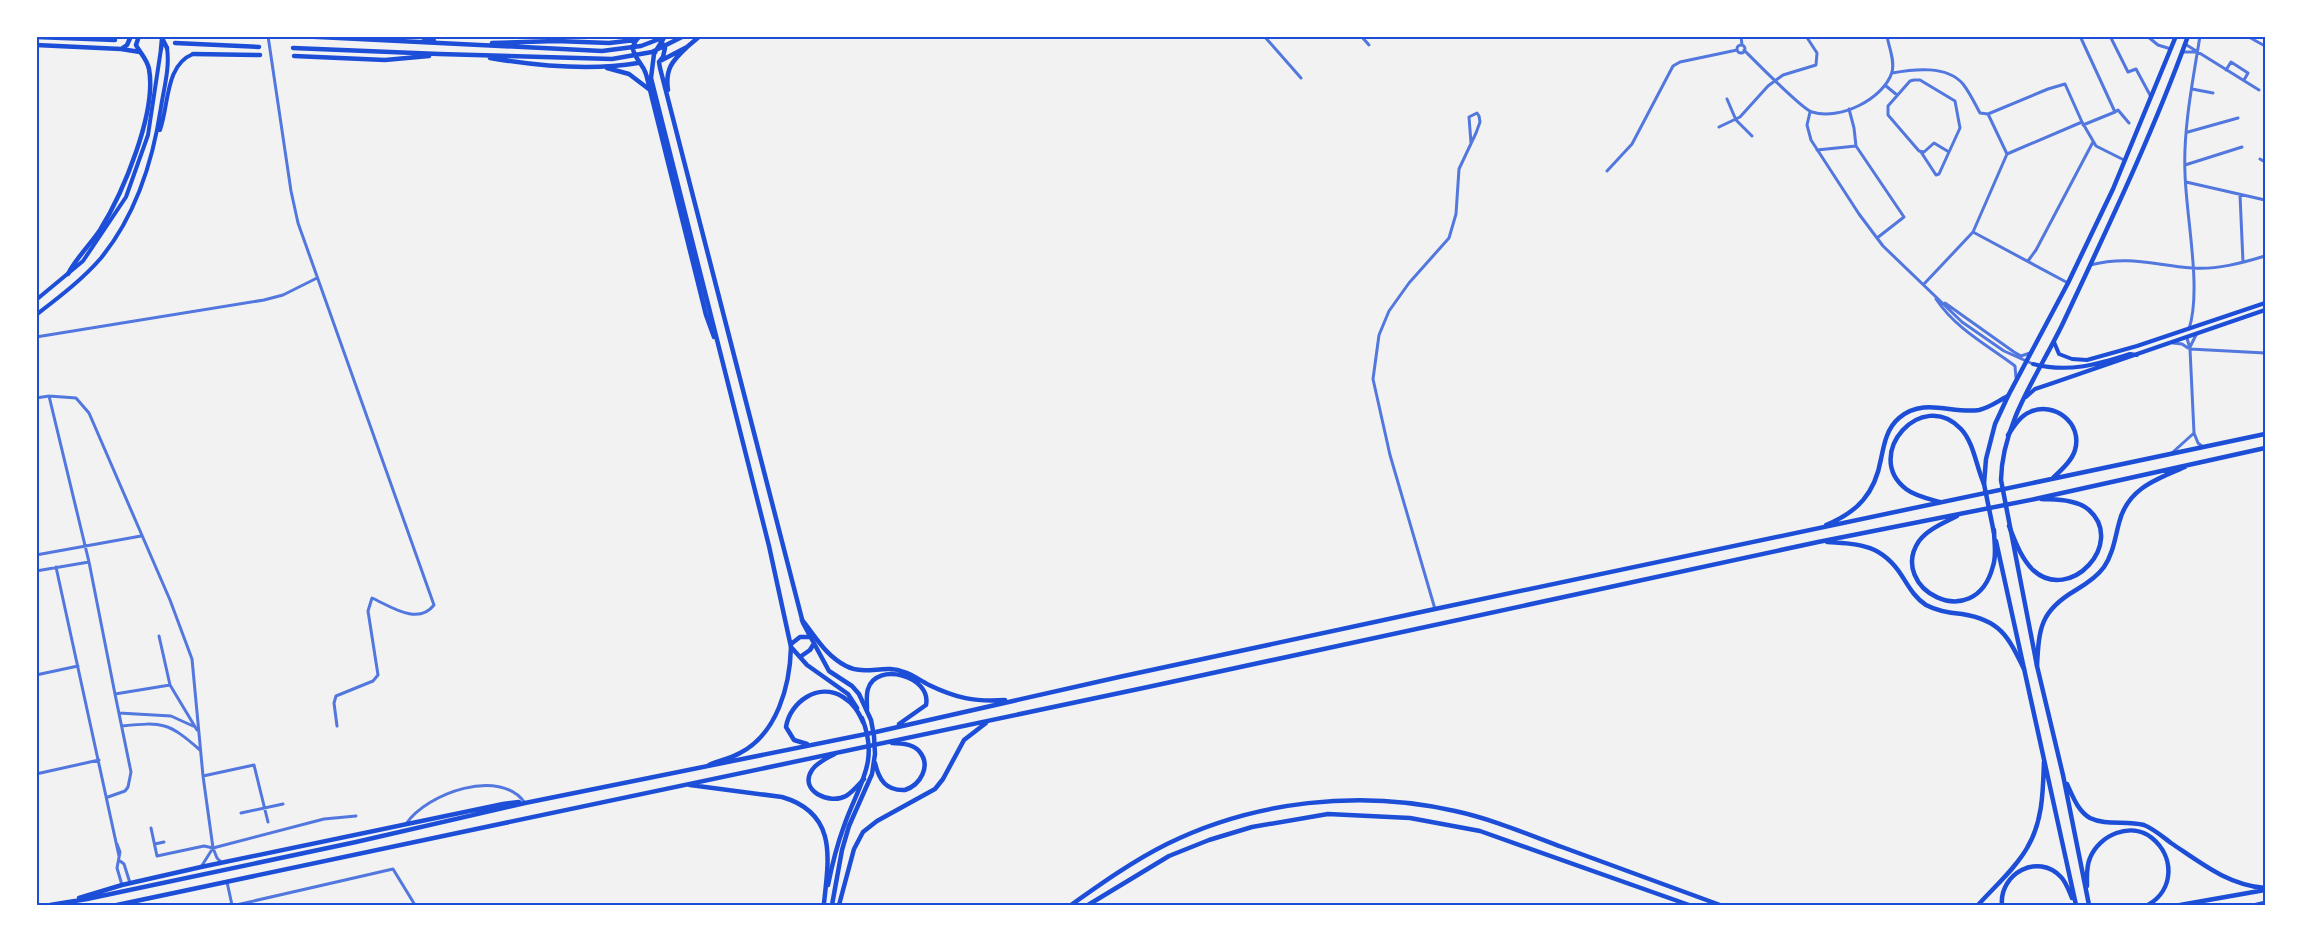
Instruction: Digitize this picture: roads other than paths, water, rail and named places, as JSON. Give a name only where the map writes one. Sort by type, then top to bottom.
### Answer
[{"type":"main road","points":[[121,49],[127,45],[131,36]]},
{"type":"main road","points":[[68,274],[100,230],[114,204],[137,147],[146,115],[150,84],[148,66],[136,45],[139,36]]},
{"type":"main road","points":[[156,139],[165,81],[162,36]]},
{"type":"main road","points":[[298,36],[594,51],[627,49],[649,44],[666,36]]},
{"type":"main road","points":[[419,36],[439,44]]},
{"type":"main road","points":[[609,43],[622,36]]},
{"type":"main road","points":[[658,36],[665,48],[660,62],[671,107],[802,620],[829,671],[854,688],[871,720],[874,763],[870,780],[849,826],[832,905]]},
{"type":"main road","points":[[666,36],[671,47],[684,48]]},
{"type":"main road","points":[[666,36],[656,49],[652,61],[651,78],[701,268],[791,646],[787,684],[769,725],[744,751],[705,768]]},
{"type":"main road","points":[[293,48],[594,59],[628,57],[652,52],[684,36]]},
{"type":"main road","points":[[475,55],[524,62],[650,66],[684,48],[700,36]]},
{"type":"main road","points":[[1984,484],[1990,441],[2008,396],[2068,283],[2124,160],[2176,36]]},
{"type":"main road","points":[[2089,905],[2009,526],[2001,480],[2001,460],[2008,435],[2022,403],[2054,342],[2141,152],[2188,36]]},
{"type":"main road","points":[[36,37],[115,40]]},
{"type":"main road","points":[[472,45],[547,41],[609,43],[638,37]]},
{"type":"main road","points":[[638,37],[632,53],[640,64],[650,90],[706,315],[717,342]]},
{"type":"main road","points":[[175,43],[259,46]]},
{"type":"main road","points":[[2171,49],[2176,45],[2185,44]]},
{"type":"main road","points":[[36,45],[140,52]]},
{"type":"main road","points":[[36,300],[83,261],[126,197],[150,125],[164,48]]},
{"type":"main road","points":[[671,107],[667,72],[674,59],[684,48]]},
{"type":"main road","points":[[2171,49],[2182,52]]},
{"type":"main road","points":[[36,315],[87,273],[111,244],[145,180],[166,109],[174,71],[183,59],[193,54],[261,55]]},
{"type":"main road","points":[[294,56],[385,60],[439,54]]},
{"type":"main road","points":[[599,66],[629,74],[650,90]]},
{"type":"main road","points":[[659,127],[665,115],[672,118],[675,123]]},
{"type":"main road","points":[[2054,342],[2059,354],[2082,361],[2137,346],[2265,303]]},
{"type":"main road","points":[[2022,403],[2035,389],[2265,310]]},
{"type":"main road","points":[[2196,335],[2198,326]]},
{"type":"main road","points":[[2187,338],[2189,329]]},
{"type":"main road","points":[[2130,354],[2137,346]]},
{"type":"main road","points":[[2033,364],[2058,369],[2078,369],[2130,354],[2139,355]]},
{"type":"main road","points":[[1814,530],[1849,514],[1868,497],[1878,477],[1886,436],[1891,427],[1905,414],[1923,407],[1977,410],[2008,396]]},
{"type":"main road","points":[[2008,435],[2024,415],[2038,409],[2053,410],[2068,419],[2074,428],[2076,448],[2066,464],[2051,480]]},
{"type":"main road","points":[[1943,503],[1905,489],[1894,474],[1891,463],[1896,436],[1911,422],[1931,416],[1942,417],[1960,427],[1971,446],[1984,484],[2044,752],[2075,905]]},
{"type":"main road","points":[[74,900],[344,845],[525,803],[894,728],[1435,609],[2265,434]]},
{"type":"main road","points":[[117,905],[1818,542],[2035,499],[2265,448]]},
{"type":"main road","points":[[2037,666],[2039,633],[2047,613],[2055,604],[2094,578],[2103,568],[2113,548],[2121,516],[2138,490],[2158,478],[2197,462]]},
{"type":"main road","points":[[2009,526],[2022,556],[2035,571],[2043,576],[2052,579],[2070,578],[2084,571],[2091,564],[2101,538],[2095,517],[2089,509],[2074,502],[2035,499]]},
{"type":"main road","points":[[1964,513],[1932,529],[1919,541],[1916,548],[1914,558],[1916,576],[1926,592],[1936,599],[1954,602],[1965,600],[1975,596],[1983,588],[1994,564],[1994,530]]},
{"type":"main road","points":[[1818,542],[1864,545],[1885,555],[1917,597],[1927,605],[1946,612],[1979,618],[1998,627],[2012,645],[2024,669]]},
{"type":"main road","points":[[802,620],[828,654],[848,668],[863,671],[886,668],[904,672],[944,692],[968,700],[1019,699]]},
{"type":"main road","points":[[791,646],[800,637],[810,637]]},
{"type":"main road","points":[[800,657],[810,650],[813,644]]},
{"type":"main road","points":[[791,646],[807,665],[850,697],[863,722]]},
{"type":"main road","points":[[867,709],[868,689],[871,683],[882,676],[901,675],[920,685],[927,697],[926,705],[894,728]]},
{"type":"main road","points":[[810,745],[794,740],[786,727],[795,707],[805,697],[829,692],[841,695],[857,710],[863,722],[869,756],[864,779],[837,846],[823,904]]},
{"type":"main road","points":[[839,905],[854,849],[863,832],[877,821],[935,789],[964,740],[990,720]]},
{"type":"main road","points":[[874,763],[879,778],[889,788],[911,788],[923,775],[925,769],[923,758],[916,749],[902,743],[883,742]]},
{"type":"main road","points":[[840,751],[813,769],[810,783],[813,790],[825,799],[836,799],[846,796],[864,779]]},
{"type":"main road","points":[[1978,905],[2027,849],[2034,834],[2043,796],[2044,752]]},
{"type":"main road","points":[[2063,775],[2075,801],[2089,817],[2101,821],[2144,825],[2231,881],[2265,889]]},
{"type":"main road","points":[[684,785],[746,791],[782,798],[793,801],[813,814],[825,834],[828,851],[823,904]]},
{"type":"main road","points":[[1071,905],[1133,862],[1209,826],[1296,804],[1324,801],[1370,801],[1409,803],[1480,817],[1720,905]]},
{"type":"main road","points":[[50,905],[130,883],[222,862],[503,804],[525,803]]},
{"type":"main road","points":[[1089,905],[1169,856],[1209,840],[1252,827],[1328,814],[1410,818],[1480,831],[1689,905]]},
{"type":"main road","points":[[2086,895],[2087,867],[2094,850],[2112,834],[2132,830],[2152,837],[2165,854],[2168,863],[2167,883],[2158,897],[2148,905]]},
{"type":"main road","points":[[2002,905],[2003,888],[2010,878],[2024,868],[2039,866],[2047,867],[2062,878],[2075,905]]},
{"type":"main road","points":[[2180,905],[2265,889]]},
{"type":"main road","points":[[2256,905],[2265,903]]},
{"type":"street","points":[[268,36],[294,207],[317,278],[434,605],[425,613],[411,615],[372,598],[368,611],[378,675],[373,681],[336,696],[334,703],[337,726]]},
{"type":"street","points":[[1264,36],[1301,78]]},
{"type":"street","points":[[1361,36],[1369,45]]},
{"type":"street","points":[[1741,36],[1744,50],[1810,112],[1826,114],[1870,100],[1886,86],[1892,73],[1892,57],[1886,37]]},
{"type":"street","points":[[1719,127],[1736,120],[1768,86],[1783,75],[1816,65],[1817,53],[1806,36]]},
{"type":"street","points":[[2080,36],[2115,112]]},
{"type":"street","points":[[2110,36],[2128,72],[2136,69],[2151,98]]},
{"type":"street","points":[[2147,36],[2158,45],[2171,49]]},
{"type":"street","points":[[2189,329],[2193,316],[2192,268],[2185,165],[2192,89],[2200,36]]},
{"type":"street","points":[[2247,36],[2265,46]]},
{"type":"street","points":[[2185,44],[2259,90]]},
{"type":"street","points":[[1737,50],[1738,45],[1742,45]]},
{"type":"street","points":[[1607,171],[1632,144],[1673,66],[1680,62],[1744,50]]},
{"type":"street","points":[[2182,52],[2198,52]]},
{"type":"street","points":[[2226,70],[2231,62],[2248,73],[2244,80]]},
{"type":"street","points":[[1892,73],[1931,70],[1946,72],[1962,83],[1980,113],[1988,114],[2048,88],[2065,84],[2093,141],[2103,151],[2124,160]]},
{"type":"street","points":[[1914,80],[1920,80],[1955,101],[1960,128],[1939,174],[1936,175],[1921,152],[1888,115],[1888,106],[1897,95],[1914,80]]},
{"type":"street","points":[[1886,86],[1897,95]]},
{"type":"street","points":[[2192,89],[2213,93]]},
{"type":"street","points":[[1727,99],[1736,120],[1752,136]]},
{"type":"street","points":[[1849,108],[1856,146],[1904,217],[1877,238]]},
{"type":"street","points":[[1923,284],[1973,232],[2007,154],[2118,110],[2129,123]]},
{"type":"street","points":[[1810,112],[1807,125],[1811,140],[1877,238],[1962,321],[2004,351],[2033,364]]},
{"type":"street","points":[[1435,609],[1390,455],[1373,379],[1379,335],[1389,311],[1409,283],[1449,238],[1456,214],[1459,169],[1471,143],[1480,122],[1477,113],[1468,117],[1471,143]]},
{"type":"street","points":[[1988,114],[2007,154]]},
{"type":"street","points":[[2188,133],[2238,118]]},
{"type":"street","points":[[2028,261],[2093,141]]},
{"type":"street","points":[[1921,152],[1934,143],[1949,152]]},
{"type":"street","points":[[1817,150],[1856,146]]},
{"type":"street","points":[[2185,165],[2242,147]]},
{"type":"street","points":[[2260,159],[2265,162]]},
{"type":"street","points":[[2186,182],[2265,200]]},
{"type":"street","points":[[2240,195],[2243,262]]},
{"type":"street","points":[[1973,232],[2068,283]]},
{"type":"street","points":[[2090,265],[2112,260],[2129,260],[2192,268],[2211,268],[2265,256]]},
{"type":"street","points":[[36,337],[264,300],[283,295],[317,278]]},
{"type":"street","points":[[1932,293],[2014,352],[2021,356],[2031,352]]},
{"type":"street","points":[[1932,293],[1973,338],[2014,366],[2017,372],[2015,381]]},
{"type":"street","points":[[2193,316],[2198,326]]},
{"type":"street","points":[[2190,349],[2196,335]]},
{"type":"street","points":[[2187,338],[2190,349],[2194,433],[2198,443],[2204,447]]},
{"type":"street","points":[[2173,343],[2182,344],[2190,349],[2265,353]]},
{"type":"street","points":[[49,396],[83,546],[89,562],[130,777],[125,791],[108,797]]},
{"type":"street","points":[[36,398],[49,396],[76,398],[90,413],[170,600],[192,659],[198,733],[213,848],[217,858],[222,862]]},
{"type":"street","points":[[2171,454],[2194,433]]},
{"type":"street","points":[[36,555],[141,536]]},
{"type":"street","points":[[36,571],[89,562]]},
{"type":"street","points":[[56,567],[108,797],[120,861],[117,868],[122,885]]},
{"type":"street","points":[[159,636],[170,685],[198,733]]},
{"type":"street","points":[[36,675],[78,666]]},
{"type":"street","points":[[115,694],[170,685]]},
{"type":"street","points":[[184,708],[192,709],[195,704]]},
{"type":"street","points":[[119,713],[171,716],[195,727]]},
{"type":"street","points":[[122,726],[154,723],[167,725],[200,750]]},
{"type":"street","points":[[36,774],[99,760]]},
{"type":"street","points":[[203,776],[254,765],[268,822]]},
{"type":"street","points":[[406,824],[427,803],[456,790],[497,787],[519,795],[525,803]]},
{"type":"street","points":[[241,813],[283,804]]},
{"type":"street","points":[[152,828],[157,856],[204,846],[213,848],[324,819],[356,816]]},
{"type":"street","points":[[155,844],[164,843]]},
{"type":"street","points":[[201,867],[213,848]]},
{"type":"street","points":[[120,861],[124,864],[130,883]]},
{"type":"street","points":[[227,882],[234,905],[393,869],[415,905]]}]
